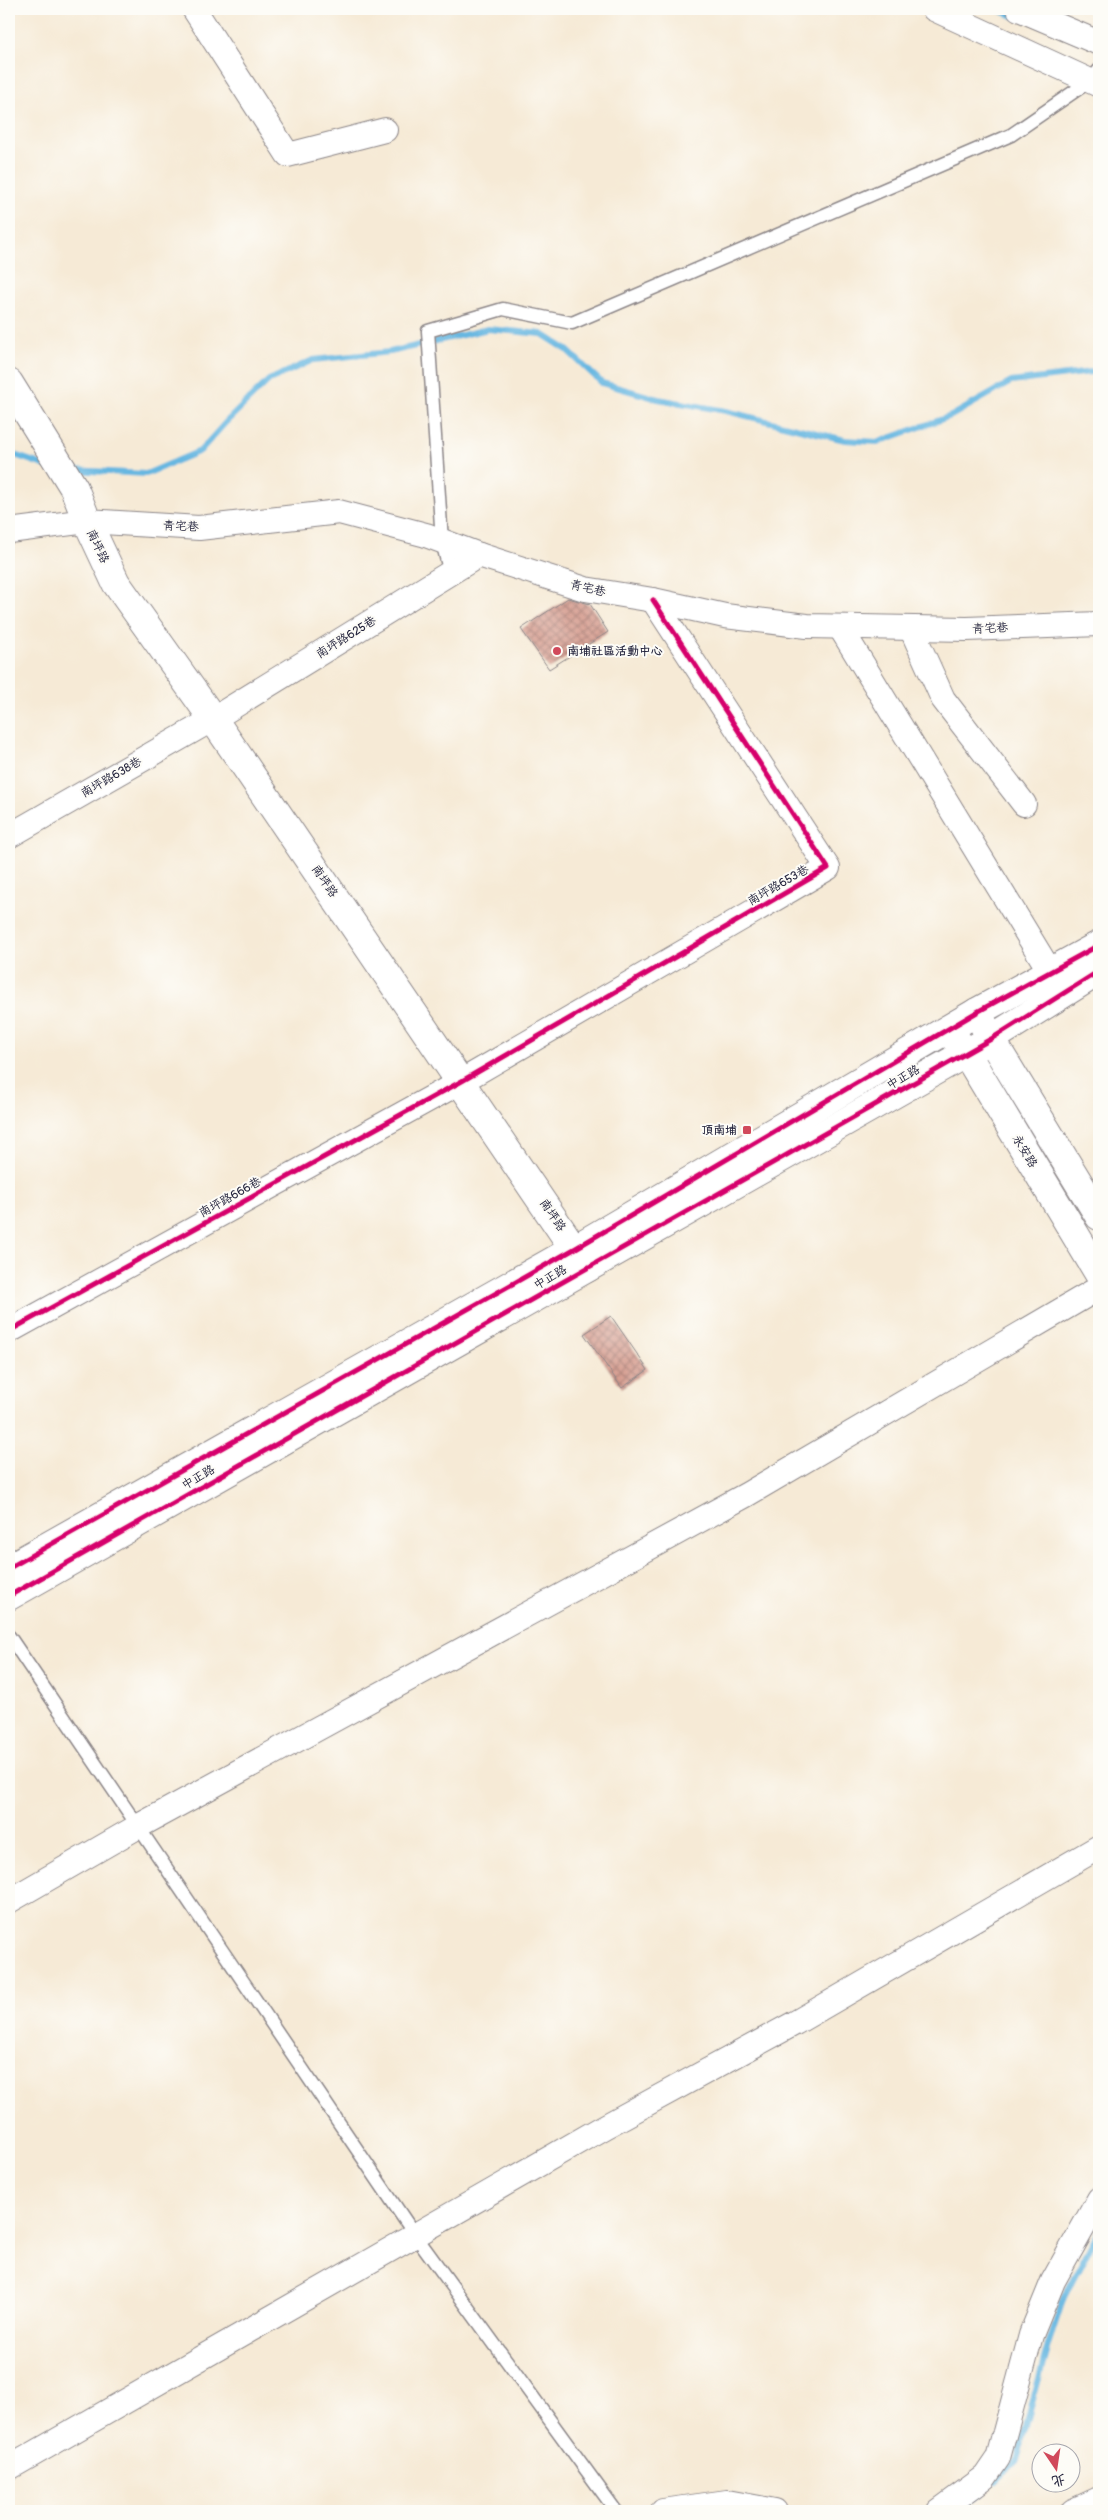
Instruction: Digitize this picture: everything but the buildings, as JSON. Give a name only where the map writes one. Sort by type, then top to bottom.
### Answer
[{"type":"main road","name":"南坪路","points":[[9,383],[74,488],[116,583],[213,719],[462,1081],[581,1258]]},
{"type":"main road","name":"中正路","points":[[9,1596],[581,1258],[977,1012],[1099,945]]},
{"type":"main road","name":"中正路","points":[[9,1568],[581,1258],[966,1053],[1099,971]]},
{"type":"main road","points":[[977,1012],[991,1039],[1099,1216]]},
{"type":"main road","name":"永安路","points":[[949,1030],[966,1053],[1099,1274]]},
{"type":"street","points":[[194,9],[288,155],[385,130]]},
{"type":"street","points":[[934,9],[1096,78]]},
{"type":"street","points":[[1019,9],[1099,43]]},
{"type":"street","name":"青宅巷","points":[[9,531],[87,521],[199,528],[339,512],[442,541],[585,589],[653,600],[725,616],[807,626],[840,627],[967,629],[1099,624]]},
{"type":"street","name":"南坪路625巷","points":[[213,719],[479,555]]},
{"type":"street","name":"南坪路653巷","points":[[462,1081],[828,868],[653,600]]},
{"type":"street","points":[[840,627],[1051,973]]},
{"type":"street","points":[[911,628],[943,699],[1024,804]]},
{"type":"street","name":"南坪路638巷","points":[[9,836],[213,719]]},
{"type":"street","name":"南坪路666巷","points":[[9,1331],[462,1081]]},
{"type":"street","points":[[9,1901],[137,1827],[746,1495],[1099,1288]]},
{"type":"street","points":[[9,2468],[604,2127],[795,2023],[1099,1847]]},
{"type":"street","points":[[939,2511],[985,2477],[998,2458],[1031,2335],[1053,2281],[1099,2199]]},
{"type":"street","points":[[1073,2511],[1099,2500]]},
{"type":"street","points":[[663,2511],[727,2502],[775,2511]]},
{"type":"lane","points":[[450,574],[442,541],[428,331],[503,309],[572,324],[1011,135],[1096,78]]},
{"type":"lane","points":[[9,1636],[415,2235],[616,2511]]},
{"type":"waterway","points":[[996,9],[1016,17]]},
{"type":"waterway","points":[[72,470],[146,474],[200,451],[226,422],[269,380],[313,360],[390,352],[488,329],[542,334],[567,350],[602,383],[658,399],[726,411],[845,440],[878,442],[951,416],[1011,382],[1099,371]]},
{"type":"waterway","points":[[9,453],[52,468]]},
{"type":"waterway","points":[[995,2481],[1017,2460],[1048,2345],[1064,2297],[1099,2230]]},
{"type":"waterway","points":[[960,2511],[982,2493]]},
{"type":"cycle path","points":[[9,1331],[462,1081],[828,868],[653,600]]},
{"type":"cycle path","points":[[9,1568],[576,1248],[977,1012],[1099,945]]},
{"type":"cycle path","points":[[9,1596],[991,1039],[1099,971]]},
{"type":"place","name":"南埔社區活動中心","points":[[557,651]]},
{"type":"place","name":"頂南埔","points":[[747,1130]]}]
